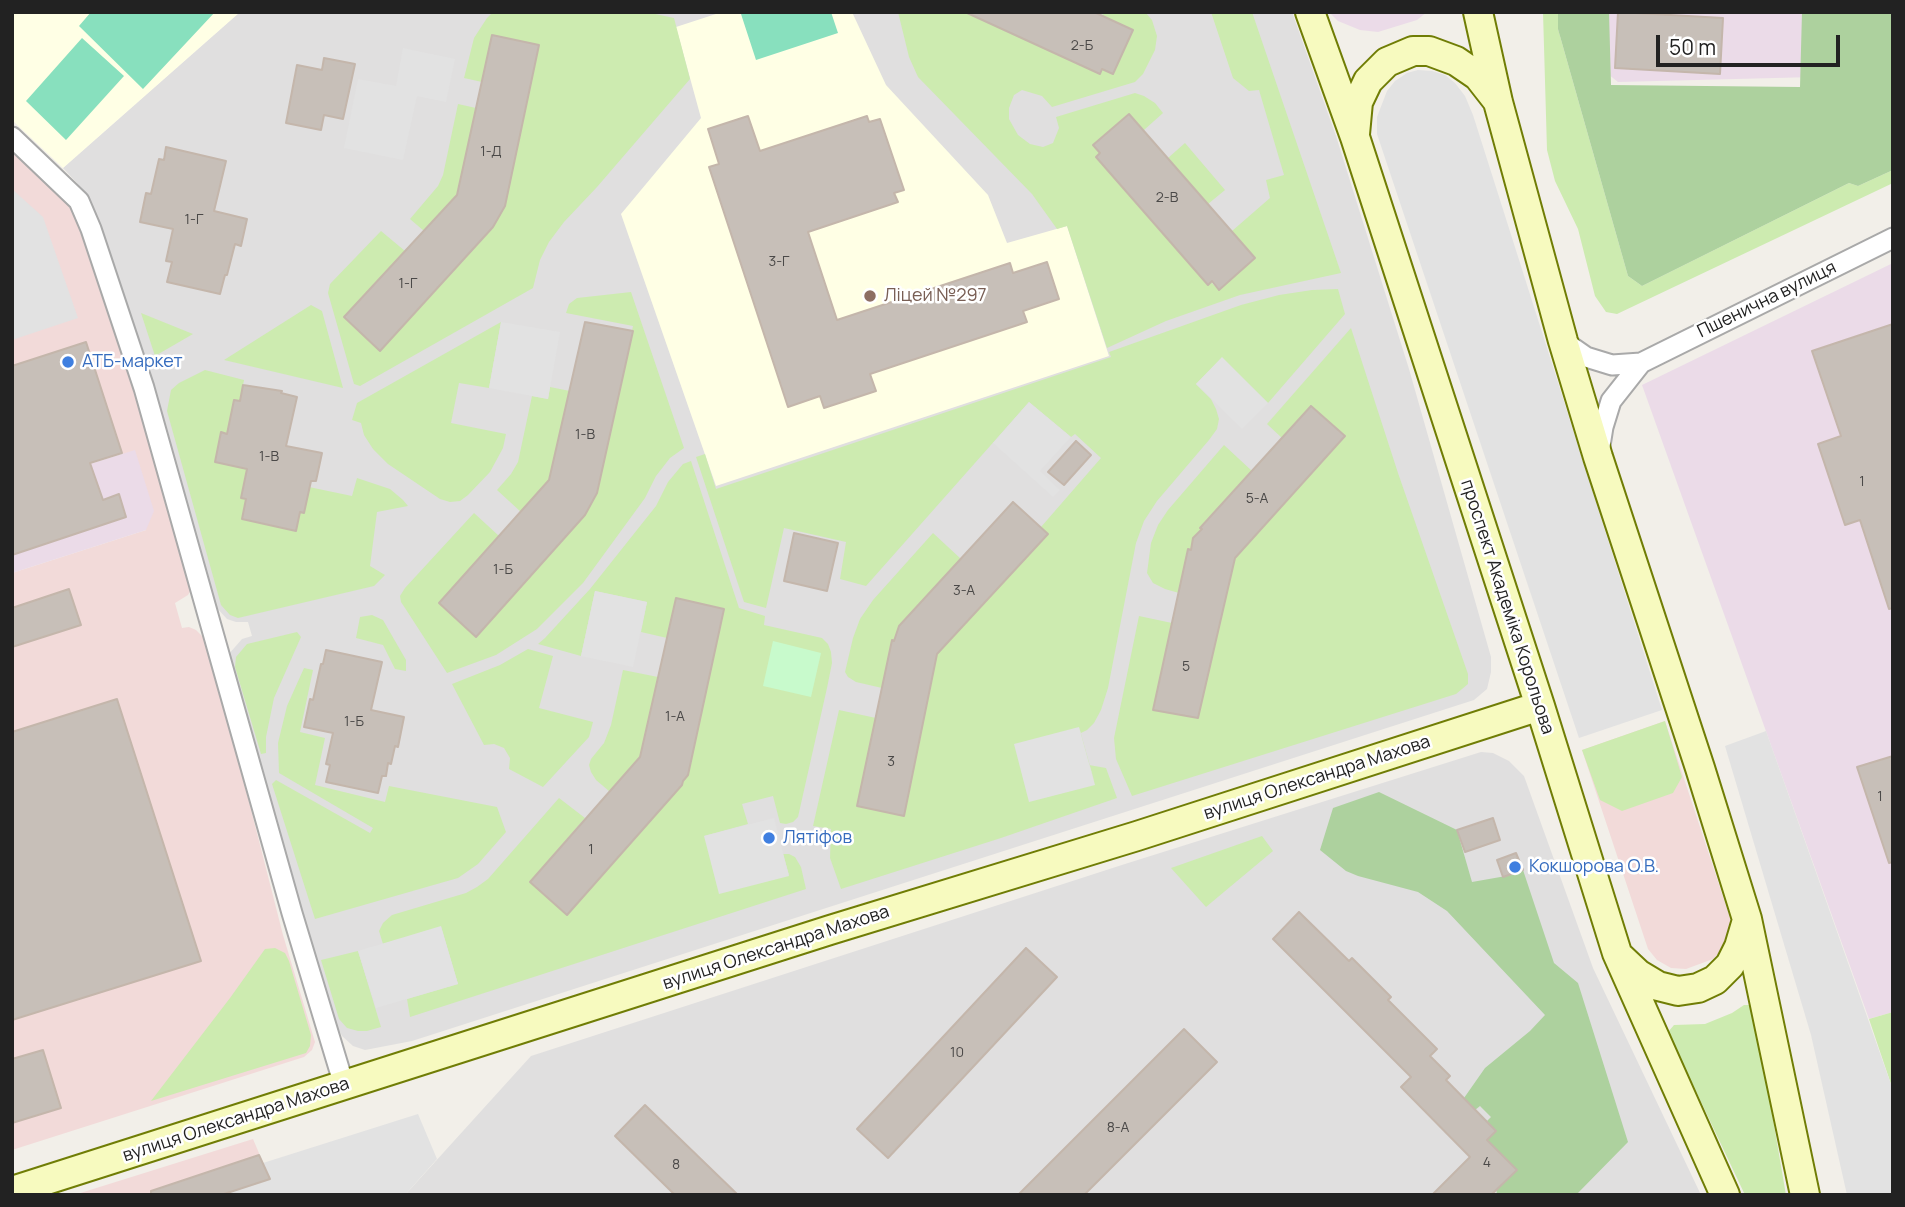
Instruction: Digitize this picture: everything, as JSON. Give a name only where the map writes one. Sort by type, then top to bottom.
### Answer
[{"type":"main road","name":"проспект Академіка Корольова","points":[[1310,12],[1355,137],[1540,706],[1617,953],[1725,1195]]},
{"type":"main road","points":[[1478,12],[1498,102],[1563,341],[1747,919],[1805,1195]]},
{"type":"main road","points":[[1355,137],[1358,102],[1368,81],[1387,62],[1413,51],[1429,51],[1456,61],[1478,76],[1498,102]]},
{"type":"main road","name":"вулиця Олександра Махова","points":[[12,1191],[1540,706]]},
{"type":"main road","points":[[1617,953],[1638,974],[1658,986],[1678,991],[1698,988],[1715,980],[1730,965],[1739,947],[1747,919]]},
{"type":"street","points":[[12,136],[79,201],[91,229],[144,388],[292,914],[344,1085]]},
{"type":"street","name":"Пшенична вулиця","points":[[1563,341],[1586,356],[1612,365],[1641,363],[1893,238]]},
{"type":"street","name":"Пшенична вулиця","points":[[1598,457],[1602,427],[1611,401],[1641,363]]},
{"type":"shaded area","points":[[12,12],[240,12],[63,168],[12,120]]},
{"type":"shaded area","points":[[240,12],[1292,12],[1336,136],[1409,369],[1491,657],[1487,689],[1474,700],[412,1041],[365,1050],[353,1046],[342,1036],[334,1020],[300,912],[228,655],[242,639],[252,636],[248,622],[227,619],[216,607],[157,406],[87,197],[63,168]]},
{"type":"shaded area","name":"Ліцей №297","points":[[722,12],[852,12],[886,85],[988,195],[1007,243],[1067,226],[1109,356],[716,486],[621,214],[701,118],[676,27]]},
{"type":"shaded area","points":[[1329,12],[1427,12],[1417,20],[1378,32],[1360,30],[1338,21]]},
{"type":"shaded area","points":[[1544,12],[1893,12],[1893,75],[1618,82],[1545,24]]},
{"type":"shaded area","points":[[403,48],[455,59],[446,102],[417,96],[403,160],[344,148],[358,79],[396,86]]},
{"type":"shaded area","points":[[1418,70],[1445,75],[1455,83],[1465,96],[1473,115],[1662,710],[1579,738],[1377,134],[1377,117],[1387,91],[1395,81]]},
{"type":"shaded area","points":[[12,151],[62,197],[85,233],[145,421],[192,588],[188,595],[175,603],[182,628],[196,630],[210,649],[283,935],[315,1042],[312,1050],[304,1057],[12,1150],[12,573],[146,530],[122,453],[12,488]]},
{"type":"shaded area","points":[[12,189],[43,217],[78,318],[12,340]]},
{"type":"shaded area","points":[[1893,263],[1893,1012],[1869,1019],[1642,385]]},
{"type":"shaded area","points":[[501,322],[560,332],[548,399],[489,388]]},
{"type":"shaded area","points":[[1222,357],[1268,403],[1242,429],[1196,384]]},
{"type":"shaded area","points":[[1029,402],[1071,437],[1040,471],[1060,490],[1053,497],[993,443]]},
{"type":"shaded area","points":[[135,450],[154,511],[146,530],[12,573],[12,488]]},
{"type":"shaded area","points":[[595,591],[647,602],[633,667],[581,656]]},
{"type":"shaded area","points":[[1665,721],[1730,918],[1731,929],[1722,950],[1713,959],[1686,969],[1671,968],[1657,960],[1648,949],[1582,750]]},
{"type":"shaded area","points":[[1079,727],[1095,785],[1029,802],[1014,744]]},
{"type":"shaded area","points":[[1766,731],[1893,1090],[1893,1195],[1847,1195],[1811,1035],[1725,746]]},
{"type":"shaded area","points":[[1481,752],[1493,753],[1509,761],[1524,776],[1593,968],[1701,1195],[405,1195],[531,1056]]},
{"type":"shaded area","points":[[774,818],[789,876],[719,894],[704,836]]},
{"type":"shaded area","points":[[441,926],[458,984],[376,1008],[358,951]]},
{"type":"shaded area","points":[[418,1114],[437,1159],[405,1195],[221,1195],[269,1179],[263,1163]]},
{"type":"shaded area","points":[[253,1139],[270,1179],[221,1195],[74,1195]]},
{"type":"green space","points":[[91,12],[215,12],[143,89],[79,26]]},
{"type":"green space","points":[[493,12],[646,12],[674,18],[690,79],[564,222],[540,260],[533,288],[360,386],[354,384],[328,293],[330,284],[381,231],[405,251],[344,317],[380,351],[493,228],[505,205],[539,46],[492,35],[482,82],[464,78],[474,38]]},
{"type":"green space","points":[[831,12],[838,33],[756,60],[741,14]]},
{"type":"green space","points":[[898,12],[969,12],[1011,33],[1102,16],[1104,12],[1145,12],[1152,20],[1157,36],[1155,50],[1143,74],[1135,82],[1052,107],[1042,96],[1022,90],[1014,95],[1009,108],[1009,119],[1018,135],[1030,144],[1043,147],[1053,143],[1059,128],[1056,117],[1135,93],[1155,103],[1163,113],[1144,130],[1128,114],[1093,145],[1100,153],[1096,157],[1175,247],[1219,290],[1255,258],[1232,231],[1270,198],[1266,180],[1284,175],[1259,90],[1249,91],[1233,78],[1211,12],[1252,12],[1341,273],[1240,295],[1166,321],[1107,348],[1067,226],[1057,229],[1032,194],[918,77],[909,57]]},
{"type":"green space","points":[[1543,12],[1558,12],[1558,29],[1628,276],[1642,286],[1849,183],[1858,186],[1893,170],[1893,183],[1617,314],[1606,312],[1595,296],[1578,229],[1555,181],[1547,150]]},
{"type":"green space","points":[[1558,12],[1609,12],[1611,85],[1800,87],[1802,12],[1893,12],[1893,170],[1858,186],[1849,183],[1642,286],[1628,276],[1558,29]]},
{"type":"green space","points":[[82,38],[124,76],[66,140],[26,101]]},
{"type":"green space","points":[[458,104],[476,108],[457,195],[424,231],[410,219],[438,186],[443,175]]},
{"type":"green space","points":[[1185,143],[1225,190],[1208,204],[1168,158]]},
{"type":"green space","points":[[1338,289],[1345,314],[1268,403],[1222,358],[1196,384],[1211,399],[1216,409],[1219,419],[1217,429],[1157,501],[1144,521],[1136,543],[1108,688],[1094,723],[1081,733],[1079,727],[1090,765],[1106,768],[1117,798],[841,889],[830,858],[831,829],[813,826],[839,710],[876,718],[857,806],[904,816],[937,654],[1047,534],[1041,527],[1101,458],[1075,434],[1071,437],[1029,402],[866,586],[840,579],[846,542],[784,528],[766,608],[744,602],[696,457],[705,454],[716,489],[1111,357],[1109,352],[1241,305],[1279,295]]},
{"type":"green space","points":[[631,292],[684,448],[670,458],[656,476],[645,498],[583,583],[537,629],[496,655],[447,673],[401,602],[400,596],[474,513],[499,536],[440,603],[476,637],[585,515],[597,492],[633,326],[566,313],[569,304],[577,298]]},
{"type":"green space","points":[[311,305],[322,311],[343,388],[224,360]]},
{"type":"green space","points":[[141,313],[193,334],[155,356]]},
{"type":"green space","points":[[501,322],[489,388],[459,383],[451,423],[506,434],[503,448],[490,472],[468,495],[460,501],[440,499],[388,464],[373,449],[364,435],[361,423],[352,420],[357,403]]},
{"type":"green space","points":[[1351,328],[1468,674],[1468,684],[1456,694],[1132,796],[1116,759],[1114,738],[1139,616],[1172,623],[1153,710],[1198,718],[1235,558],[1311,406],[1282,438],[1267,424]]},
{"type":"green space","points":[[205,370],[244,380],[240,401],[234,400],[229,424],[231,435],[221,433],[215,461],[247,469],[241,498],[246,499],[242,519],[295,531],[300,512],[304,513],[309,487],[352,496],[357,478],[390,489],[408,506],[377,512],[370,566],[385,575],[374,586],[238,618],[230,615],[221,605],[167,411],[171,390]]},
{"type":"green space","points":[[550,387],[570,391],[549,480],[521,512],[497,490],[518,462],[532,396],[548,399]]},
{"type":"green space","points":[[1224,445],[1252,471],[1200,527],[1203,530],[1193,538],[1194,547],[1179,593],[1165,589],[1153,583],[1147,573],[1151,543],[1158,525]]},
{"type":"green space","points":[[691,461],[739,608],[765,616],[764,625],[822,638],[831,652],[832,663],[798,817],[793,822],[780,823],[773,796],[742,804],[748,824],[704,836],[789,875],[783,854],[795,857],[801,867],[806,889],[410,1017],[407,999],[458,984],[441,927],[383,944],[379,931],[383,923],[392,915],[466,893],[477,887],[488,879],[559,798],[585,818],[530,882],[567,915],[675,792],[690,768],[723,609],[676,599],[667,638],[641,632],[647,602],[595,591],[581,656],[538,644],[590,589],[656,506],[668,482],[683,464]]},
{"type":"green space","points":[[933,533],[961,559],[896,642],[893,640],[882,688],[856,682],[845,672],[860,619],[873,600]]},
{"type":"green space","points":[[372,615],[383,620],[406,660],[406,671],[395,669],[383,645],[356,638],[360,617]]},
{"type":"green space","points":[[297,632],[301,637],[274,698],[266,737],[266,753],[261,754],[235,667],[236,657],[247,644]]},
{"type":"green space","points":[[773,641],[821,653],[811,697],[763,686]]},
{"type":"green space","points":[[528,649],[553,656],[539,708],[593,722],[589,737],[543,787],[509,769],[510,758],[504,748],[494,744],[484,745],[452,684],[500,665]]},
{"type":"green space","points":[[304,668],[313,670],[300,732],[325,738],[315,785],[385,802],[389,786],[497,807],[506,832],[478,864],[458,878],[315,919],[272,784],[276,780],[370,833],[373,828],[279,773],[278,743],[287,706]]},
{"type":"green space","points":[[623,670],[658,677],[640,757],[609,791],[596,780],[589,765],[604,743],[611,725]]},
{"type":"green space","points":[[1665,721],[1682,777],[1673,793],[1622,811],[1600,800],[1582,750]]},
{"type":"green space","points":[[1379,792],[1457,830],[1472,882],[1523,870],[1554,963],[1578,983],[1628,1142],[1576,1195],[1495,1195],[1516,1170],[1487,1140],[1496,1131],[1487,1121],[1491,1117],[1480,1106],[1475,1110],[1464,1098],[1485,1068],[1545,1015],[1447,911],[1418,892],[1346,871],[1320,850],[1333,808]]},
{"type":"green space","points":[[1262,836],[1273,851],[1206,907],[1171,868]]},
{"type":"green space","points":[[275,948],[285,953],[289,961],[311,1035],[306,1053],[151,1101],[265,949]]},
{"type":"green space","points":[[358,951],[381,1027],[367,1031],[347,1028],[339,1019],[321,960]]},
{"type":"green space","points":[[1744,1005],[1750,1005],[1754,1009],[1786,1195],[1745,1195],[1668,1032],[1674,1025],[1705,1024]]},
{"type":"green space","points":[[1893,1012],[1893,1090],[1869,1019]]},
{"type":"building","points":[[965,12],[1094,12],[1133,30],[1113,74],[1102,69],[1100,74]]},
{"type":"building","points":[[1618,12],[1723,18],[1720,74],[1615,68]]},
{"type":"building","points":[[492,35],[539,45],[505,206],[493,227],[380,351],[344,317],[457,195]]},
{"type":"building","points":[[324,58],[355,64],[343,119],[324,115],[321,130],[286,123],[297,65],[322,70]]},
{"type":"building","points":[[1129,114],[1255,258],[1219,290],[1212,281],[1208,285],[1096,157],[1100,153],[1093,145]]},
{"type":"building","points":[[748,116],[760,151],[867,116],[869,122],[880,119],[904,190],[894,193],[898,202],[808,232],[837,320],[1010,263],[1013,273],[1047,262],[1059,299],[1023,311],[1027,322],[870,374],[876,391],[824,408],[820,396],[788,407],[709,167],[719,164],[708,129]]},
{"type":"building","points":[[166,147],[226,161],[214,211],[247,219],[241,246],[235,244],[220,294],[167,282],[172,262],[166,261],[173,229],[140,222],[146,193],[151,194],[159,159],[164,160]]},
{"type":"building","points":[[585,322],[633,331],[597,493],[585,515],[476,637],[439,603],[549,480]]},
{"type":"building","points":[[1893,324],[1893,608],[1889,609],[1860,520],[1845,525],[1818,444],[1841,436],[1812,351]]},
{"type":"building","points":[[86,342],[122,453],[90,463],[103,500],[119,494],[126,517],[12,555],[12,366]]},
{"type":"building","points":[[243,385],[282,391],[281,393],[297,397],[286,446],[322,453],[316,481],[311,481],[304,513],[300,512],[296,531],[242,519],[246,499],[241,498],[247,469],[215,462],[221,432],[227,434],[234,400],[240,401]]},
{"type":"building","points":[[1311,406],[1345,436],[1235,558],[1198,718],[1153,710],[1188,549],[1191,550],[1193,538]]},
{"type":"building","points":[[1076,441],[1091,455],[1064,485],[1048,472]]},
{"type":"building","points":[[1013,502],[1048,534],[937,654],[904,816],[857,806],[892,640],[894,641],[899,626]]},
{"type":"building","points":[[794,533],[838,543],[827,591],[784,581]]},
{"type":"building","points":[[69,589],[81,625],[12,647],[12,608]]},
{"type":"building","points":[[676,598],[724,609],[688,775],[567,915],[530,882],[640,757]]},
{"type":"building","points":[[326,650],[382,662],[371,710],[404,717],[398,747],[395,746],[391,764],[388,763],[386,776],[382,776],[378,793],[326,782],[330,765],[326,764],[333,733],[304,727]]},
{"type":"building","points":[[117,699],[201,961],[12,1020],[12,732]]},
{"type":"building","points":[[1893,756],[1893,862],[1889,863],[1857,767]]},
{"type":"building","points":[[1493,818],[1500,840],[1465,852],[1457,830]]},
{"type":"building","points":[[1516,853],[1523,870],[1503,877],[1497,860]]},
{"type":"building","points":[[1299,912],[1349,961],[1352,958],[1391,997],[1388,1000],[1437,1049],[1430,1056],[1450,1076],[1446,1080],[1496,1131],[1487,1140],[1517,1170],[1491,1195],[1432,1195],[1470,1157],[1401,1087],[1411,1077],[1273,939]]},
{"type":"building","points":[[1026,948],[1057,977],[888,1158],[857,1129]]},
{"type":"building","points":[[1184,1029],[1217,1062],[1084,1195],[1018,1195]]},
{"type":"building","points":[[43,1050],[61,1108],[12,1123],[12,1059]]},
{"type":"building","points":[[645,1105],[738,1195],[675,1195],[615,1136]]},
{"type":"building","points":[[259,1155],[270,1179],[221,1195],[151,1195],[151,1191]]},
{"type":"place","name":"Ліцей №297","points":[[870,296]]},
{"type":"place","name":"АТБ-маркет","points":[[68,362]]},
{"type":"place","name":"Лятіфов","points":[[769,838]]},
{"type":"place","name":"Кокшорова О.В.","points":[[1515,867]]}]
